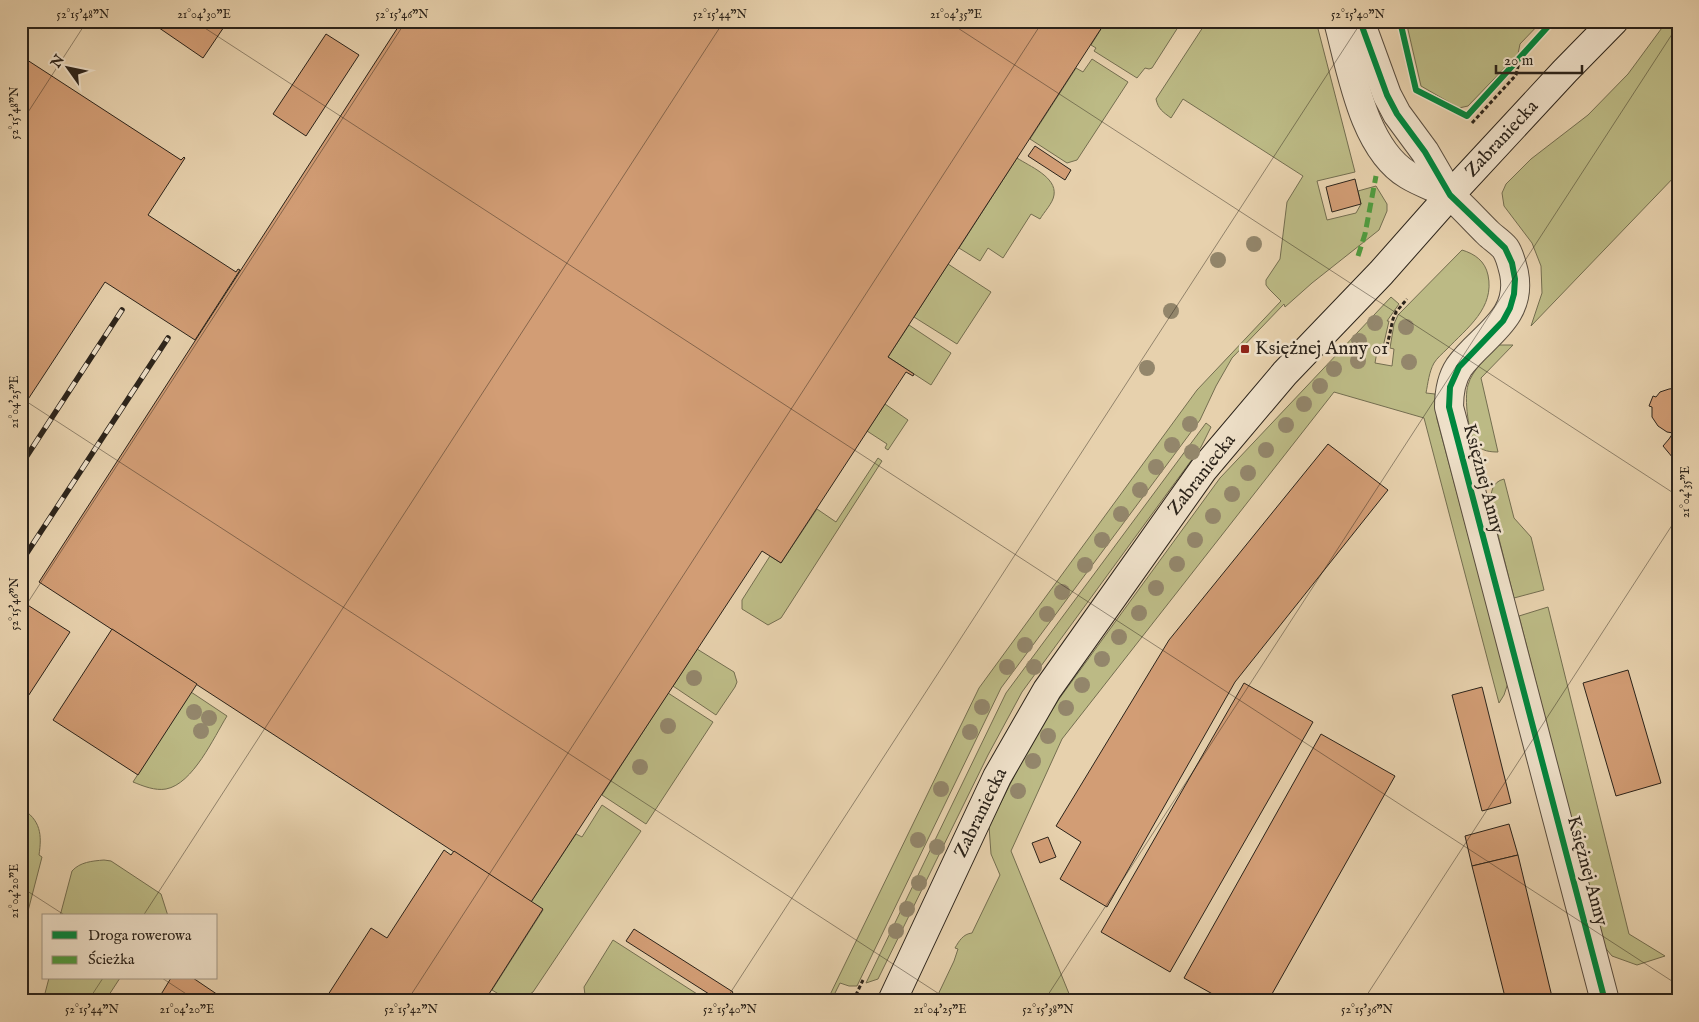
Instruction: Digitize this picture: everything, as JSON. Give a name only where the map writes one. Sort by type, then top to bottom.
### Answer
[{"type":"street","name":"Księżnej Anny","points":[[1338,21],[1370,131],[1388,158],[1408,175],[1450,194]]},
{"type":"street","name":"Księżnej Anny","points":[[1360,21],[1368,48],[1390,102],[1450,194],[1505,248],[1512,263],[1515,280],[1510,308],[1503,321],[1467,358],[1453,378],[1450,387],[1449,407],[1605,1001]]},
{"type":"street","name":"Zabraniecka","points":[[892,1001],[997,777],[1046,690],[1203,470],[1285,373],[1381,273],[1450,194],[1614,21]]},
{"type":"path","points":[[1509,71],[1520,58]]},
{"type":"path","points":[[1472,123],[1516,75],[1520,58]]},
{"type":"path","points":[[1387,346],[1393,319],[1396,312],[1407,299]]},
{"type":"path","points":[[853,1001],[863,980]]},
{"type":"shaded area","points":[[1106,21],[1182,21],[1152,68],[1145,68],[1137,78],[1094,51],[1096,48],[1091,45]]},
{"type":"shaded area","points":[[1207,21],[1316,21],[1355,172],[1317,181],[1327,220],[1356,213],[1361,204],[1358,191],[1376,186],[1387,204],[1387,211],[1379,230],[1285,307],[1284,304],[1232,358],[1200,420],[1001,688],[857,986],[840,983],[831,1001],[827,1001],[979,688],[1197,390],[1281,301],[1266,285],[1266,280],[1280,259],[1287,202],[1303,176],[1183,99],[1171,118],[1161,110],[1156,99]]},
{"type":"shaded area","points":[[1406,21],[1542,21],[1520,44],[1518,54],[1468,106],[1459,108],[1421,86]]},
{"type":"shaded area","points":[[1667,21],[1678,21],[1678,173],[1531,326],[1542,293],[1541,266],[1532,243],[1504,206],[1502,193],[1506,184],[1531,159],[1588,115],[1628,74]]},
{"type":"shaded area","points":[[1092,59],[1128,82],[1077,160],[1067,163],[1030,139],[1076,68],[1083,72]]},
{"type":"shaded area","points":[[1017,158],[1047,177],[1054,189],[1053,198],[1040,219],[1031,214],[1003,258],[988,248],[980,261],[959,248]]},
{"type":"shaded area","points":[[1462,250],[1475,256],[1487,270],[1489,287],[1487,298],[1471,325],[1434,363],[1426,393],[1435,394],[1437,419],[1508,683],[1499,703],[1424,418],[1334,392],[1062,739],[1011,851],[1072,1001],[935,1001],[954,961],[958,949],[955,948],[964,936],[972,933],[1000,875],[991,854],[989,826],[1029,747],[1059,699],[1220,478],[1391,297],[1399,304],[1387,321],[1389,321],[1383,347],[1378,346],[1375,363],[1392,366],[1394,349],[1390,348],[1394,324],[1398,315]]},
{"type":"shaded area","points":[[948,264],[991,292],[957,344],[914,317]]},
{"type":"shaded area","points":[[909,325],[951,353],[931,385],[888,357]]},
{"type":"shaded area","points":[[1499,345],[1513,345],[1481,378],[1498,452],[1495,452],[1481,449],[1474,440],[1469,425],[1466,398],[1468,385],[1473,374]]},
{"type":"shaded area","points":[[885,404],[908,420],[888,450],[885,448],[887,444],[867,431]]},
{"type":"shaded area","points":[[1206,423],[1211,427],[1201,447],[1022,692],[988,755],[878,979],[866,983],[1006,693]]},
{"type":"shaded area","points":[[878,458],[882,461],[781,618],[768,625],[742,609],[742,600],[770,556],[781,563],[817,509],[836,522]]},
{"type":"shaded area","points":[[1504,479],[1514,518],[1531,537],[1544,590],[1514,598],[1490,503],[1495,485]]},
{"type":"shaded area","points":[[1548,607],[1629,934],[1665,956],[1637,965],[1612,956],[1603,945],[1519,616]]},
{"type":"shaded area","points":[[697,649],[734,672],[737,682],[716,715],[673,686]]},
{"type":"shaded area","points":[[191,692],[227,716],[202,759],[185,778],[176,785],[166,789],[153,789],[133,782]]},
{"type":"shaded area","points":[[668,693],[713,722],[646,824],[602,795]]},
{"type":"shaded area","points":[[602,805],[641,831],[533,992],[516,1000],[503,997],[492,990],[543,910],[531,902],[576,834],[582,837]]},
{"type":"shaded area","points":[[21,808],[33,818],[39,828],[39,855],[42,857],[28,911],[21,904]]},
{"type":"shaded area","points":[[111,861],[161,894],[167,914],[61,914],[72,871],[82,864]]},
{"type":"shaded area","points":[[613,940],[708,1001],[592,1001],[585,995],[584,987]]},
{"type":"shaded area","points":[[48,980],[119,980],[105,1001],[43,1001]]},
{"type":"building","points":[[149,21],[228,21],[203,58]]},
{"type":"building","points":[[402,21],[1106,21],[888,357],[914,374],[913,376],[906,372],[781,563],[762,551],[531,902],[39,582]]},
{"type":"building","points":[[326,34],[359,55],[306,136],[273,114]]},
{"type":"building","points":[[21,56],[181,160],[184,157],[148,215],[236,272],[238,269],[240,270],[195,340],[105,282],[21,410]]},
{"type":"building","points":[[1035,146],[1071,170],[1065,180],[1028,156]]},
{"type":"building","points":[[1355,179],[1361,204],[1332,212],[1326,187]]},
{"type":"building","points":[[1678,388],[1678,464],[1663,446],[1673,433],[1667,432],[1658,426],[1652,417],[1652,407],[1649,406],[1653,396],[1656,397],[1660,392]]},
{"type":"building","points":[[1328,444],[1388,490],[1235,682],[1107,907],[1060,879],[1081,842],[1056,826],[1169,640]]},
{"type":"building","points":[[26,604],[70,632],[21,707],[21,610]]},
{"type":"building","points":[[112,629],[197,684],[138,775],[53,720]]},
{"type":"building","points":[[1628,670],[1661,783],[1616,796],[1583,683]]},
{"type":"building","points":[[1244,683],[1313,722],[1170,972],[1101,932]]},
{"type":"building","points":[[1482,687],[1511,803],[1482,811],[1452,695]]},
{"type":"building","points":[[1321,734],[1395,776],[1268,1001],[1225,1001],[1184,978]]},
{"type":"building","points":[[1509,824],[1518,855],[1472,866],[1465,836]]},
{"type":"building","points":[[1048,837],[1056,857],[1040,863],[1032,843]]},
{"type":"building","points":[[444,850],[451,855],[454,851],[543,909],[489,994],[498,1001],[324,1001],[371,928],[387,938]]},
{"type":"building","points":[[1518,855],[1553,1001],[1506,1001],[1472,866]]},
{"type":"building","points":[[634,929],[733,992],[727,1001],[720,1001],[626,941]]},
{"type":"building","points":[[170,980],[196,980],[227,1001],[157,1001]]},
{"type":"railway","points":[[21,465],[122,310]]},
{"type":"railway","points":[[21,562],[168,338]]},
{"type":"marked path","points":[[1358,256],[1365,234],[1376,176]]},
{"type":"cycle path","points":[[1360,21],[1387,95],[1397,114],[1425,152],[1450,195],[1505,248],[1512,263],[1515,279],[1514,294],[1510,308],[1503,321],[1459,367],[1450,387],[1449,407],[1605,1001]]},
{"type":"cycle path","points":[[1400,21],[1416,90],[1467,116],[1553,21]]},
{"type":"place","name":"Księżnej Anny 01","points":[[1245,349]]}]
